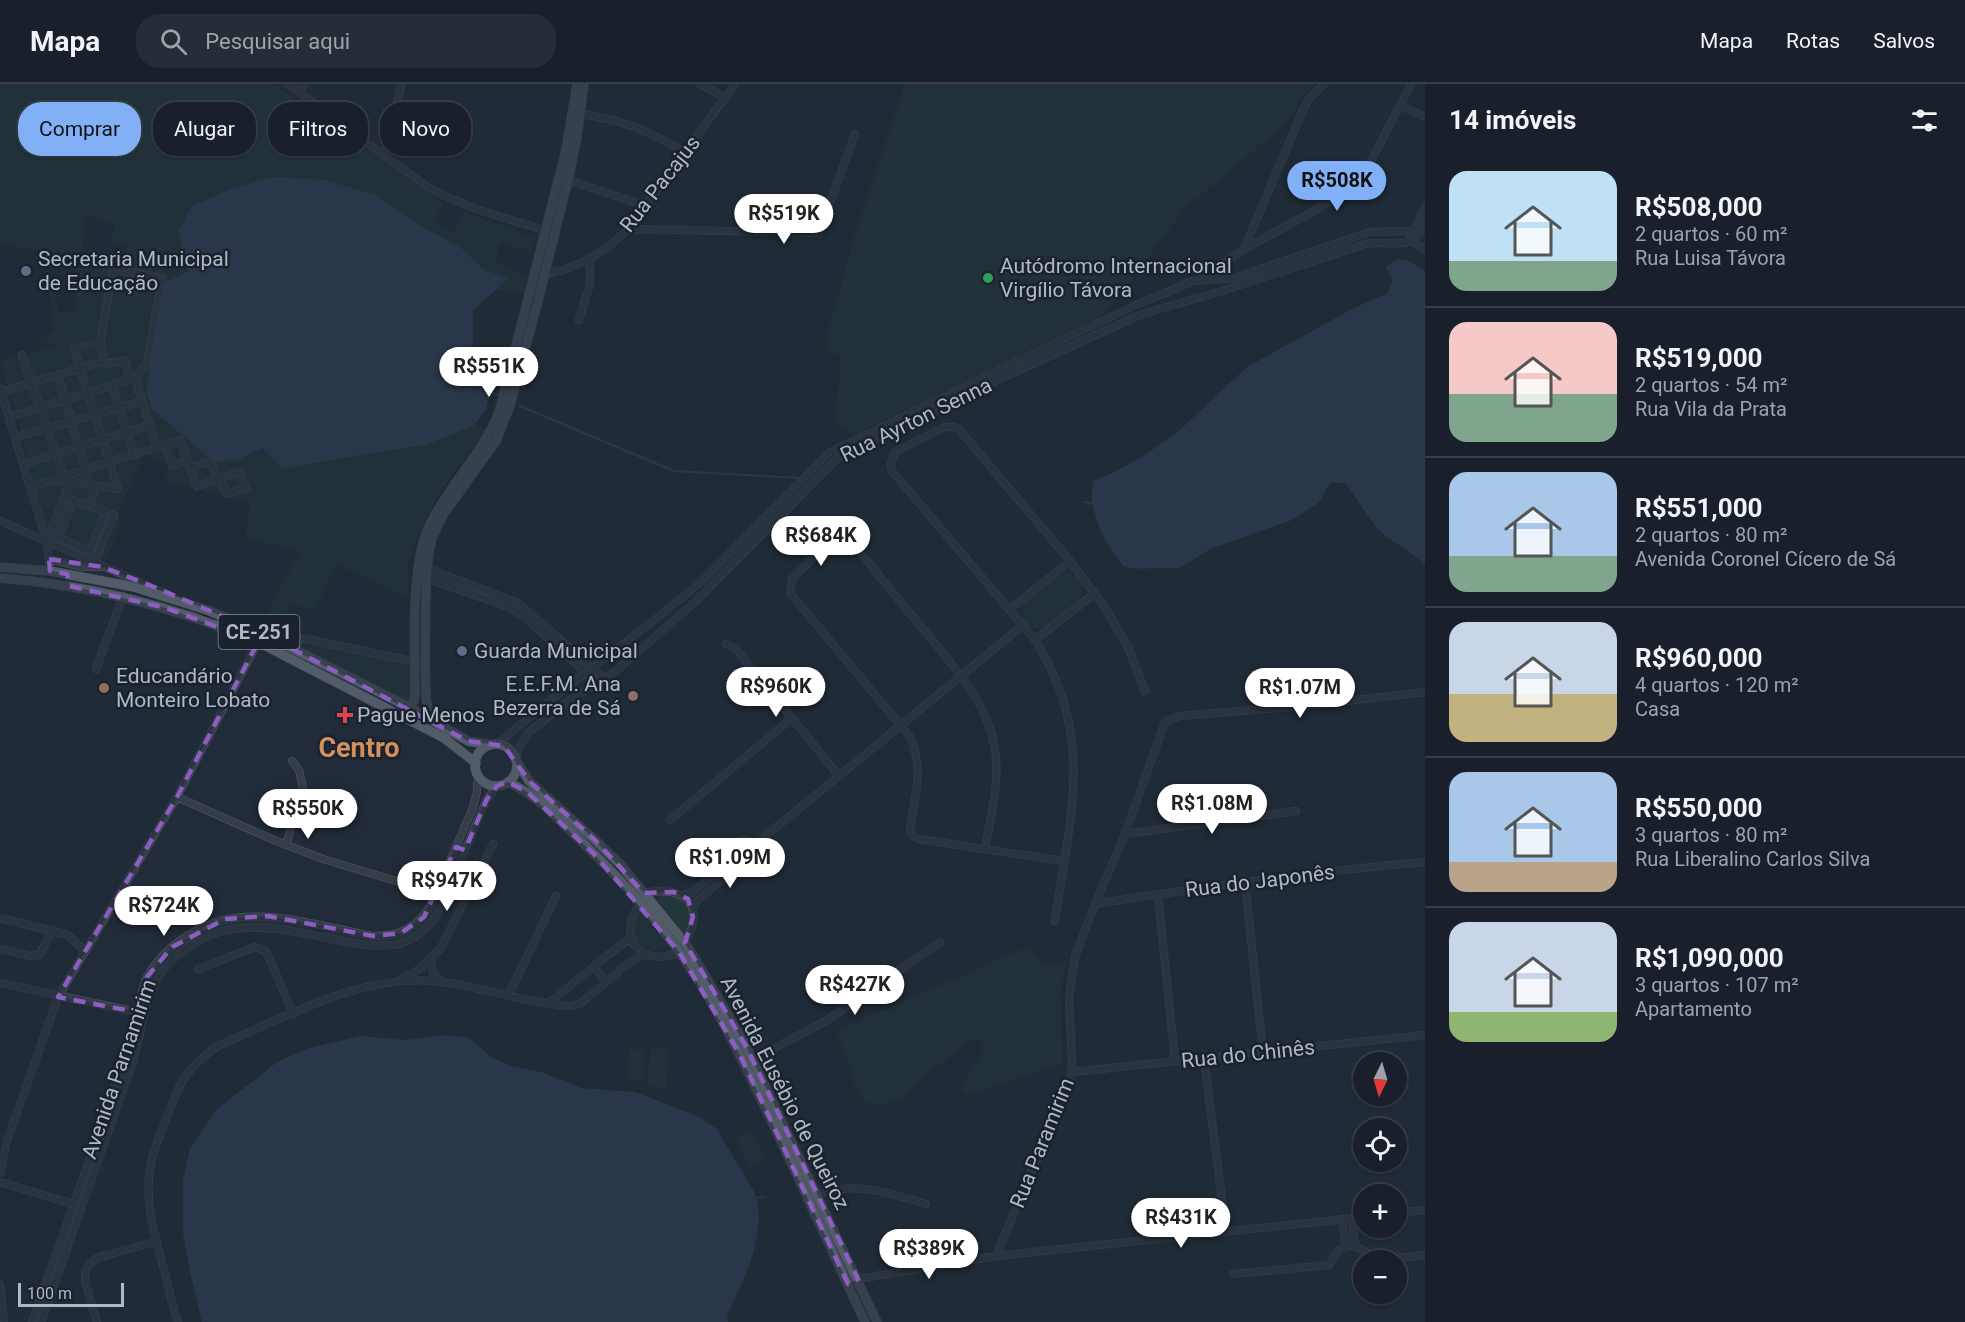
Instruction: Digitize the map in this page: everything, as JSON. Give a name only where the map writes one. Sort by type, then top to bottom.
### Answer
[{"type":"main road","points":[[431,719],[426,699],[420,549],[430,524],[485,442],[499,412],[540,275],[577,84]]},
{"type":"main road","points":[[550,232],[568,180],[584,84]]},
{"type":"main road","name":"CE-251","points":[[0,567],[48,577],[70,586],[123,596],[202,619],[258,642],[444,738],[476,764]]},
{"type":"main road","points":[[409,707],[415,697],[415,660],[422,572]]},
{"type":"main road","points":[[70,586],[68,578],[75,575]]},
{"type":"main road","name":"CE-251","points":[[0,578],[75,575],[134,587],[207,610],[266,635],[409,707],[468,741],[509,749],[517,760]]},
{"type":"main road","points":[[494,745],[480,752],[476,764],[478,775],[486,783],[497,786],[508,782],[516,774],[517,760]]},
{"type":"main road","name":"Avenida Eusébio de Queiroz","points":[[517,760],[529,782],[621,865],[685,944],[718,996],[753,1059],[877,1322]]},
{"type":"main road","name":"Avenida Eusébio de Queiroz","points":[[508,782],[527,792],[593,853],[641,903],[679,952],[739,1053],[866,1322]]},
{"type":"street","points":[[288,84],[380,153]]},
{"type":"street","points":[[299,92],[304,84]]},
{"type":"street","points":[[397,102],[402,84]]},
{"type":"street","points":[[700,84],[725,98]]},
{"type":"street","name":"Rua Pacajus","points":[[540,275],[590,259],[614,243],[646,206],[735,84]]},
{"type":"street","points":[[1244,249],[1303,110],[1308,100],[1324,84]]},
{"type":"street","points":[[1199,280],[1244,249],[1314,212],[1350,188],[1371,162],[1411,84]]},
{"type":"street","points":[[1400,105],[1425,117]]},
{"type":"street","points":[[580,114],[624,122],[658,136],[686,153]]},
{"type":"street","points":[[628,229],[819,233],[855,134]]},
{"type":"street","points":[[384,156],[445,196],[550,232]]},
{"type":"street","points":[[568,180],[646,206]]},
{"type":"street","points":[[1199,280],[1234,278],[1370,232],[1401,232],[1413,229],[1425,207]]},
{"type":"street","points":[[1412,242],[1425,225]]},
{"type":"street","points":[[1401,232],[1412,242],[1425,249]]},
{"type":"street","name":"Rua Ayrton Senna","points":[[517,760],[520,744],[529,732],[567,702],[601,682],[695,602],[838,458],[1004,377],[1139,315],[1212,295],[1365,244],[1412,242]]},
{"type":"street","points":[[579,320],[590,285],[590,259]]},
{"type":"street","points":[[10,417],[133,379],[147,363],[162,278],[113,269],[100,342],[104,361]]},
{"type":"street","points":[[1212,295],[1213,270]]},
{"type":"street","name":"Rua Ayrton Senna","points":[[494,745],[702,581],[830,452],[1136,305],[1199,280]]},
{"type":"street","points":[[31,487],[53,480],[67,480],[118,489],[74,349],[100,342]]},
{"type":"street","points":[[22,355],[67,480],[64,497],[47,543]]},
{"type":"street","points":[[48,577],[47,543],[10,417],[1,394],[104,361],[108,364],[124,360],[143,401],[150,425],[172,465],[188,460]]},
{"type":"street","points":[[58,376],[90,485],[94,491],[90,506]]},
{"type":"street","points":[[112,385],[134,454]]},
{"type":"street","points":[[16,437],[143,401]]},
{"type":"street","points":[[24,464],[150,425]]},
{"type":"street","points":[[1055,921],[1074,780],[1072,737],[1057,680],[1035,640],[892,471],[891,463],[895,452],[945,428],[959,429],[1095,593],[1124,640],[1145,691]]},
{"type":"street","points":[[67,480],[87,469],[180,440],[188,460],[190,468],[197,486],[219,479],[211,461],[190,468]]},
{"type":"street","points":[[830,452],[838,458]]},
{"type":"street","points":[[825,470],[830,452]]},
{"type":"street","points":[[64,497],[114,515],[90,557]]},
{"type":"street","points":[[57,542],[73,500]]},
{"type":"street","points":[[90,557],[106,512]]},
{"type":"street","points":[[0,522],[47,543],[57,542],[90,557],[103,567],[154,587],[182,602]]},
{"type":"street","points":[[985,849],[996,787],[995,750],[985,715],[961,676],[850,540],[839,536],[831,539],[792,579],[790,593],[910,737],[918,768],[910,829],[912,835],[918,839],[1063,861]]},
{"type":"street","points":[[49,559],[83,567],[103,567]]},
{"type":"street","points":[[1009,610],[1070,561]]},
{"type":"street","points":[[422,572],[518,603],[592,666],[601,682]]},
{"type":"street","points":[[422,572],[511,608],[601,682]]},
{"type":"street","points":[[1035,640],[1095,593]]},
{"type":"street","points":[[96,669],[123,596]]},
{"type":"street","points":[[756,846],[1022,626]]},
{"type":"street","points":[[266,635],[277,633],[411,662],[415,660]]},
{"type":"street","points":[[0,1173],[7,1141],[58,997],[177,798],[258,642]]},
{"type":"street","points":[[726,644],[736,649],[839,776]]},
{"type":"street","name":"Rua Paramirim","points":[[996,1256],[1072,1072],[1069,1012],[1070,984],[1075,957],[1125,834],[1162,728],[1168,720],[1180,716],[1303,706],[1425,692]]},
{"type":"street","points":[[670,820],[792,718]]},
{"type":"street","points":[[286,845],[303,788],[299,770],[292,761]]},
{"type":"street","name":"Avenida Parnamirim","points":[[32,1322],[117,1079],[147,977],[160,960],[180,941],[209,924],[244,916],[268,916],[373,936],[389,936],[414,926],[424,917],[456,847],[475,802],[478,775]]},
{"type":"street","name":"Avenida Parnamirim","points":[[42,1322],[133,1062],[152,989],[161,973],[186,948],[206,936],[227,929],[260,927],[381,946],[405,942],[415,937],[438,913],[487,799],[497,786]]},
{"type":"street","points":[[177,798],[286,845],[369,874],[436,893]]},
{"type":"street","points":[[1125,834],[1296,811]]},
{"type":"street","points":[[749,841],[756,846],[759,856],[755,865],[746,869],[737,867],[730,860],[730,851],[735,843],[749,841]]},
{"type":"street","points":[[399,981],[431,960],[450,932],[493,844]]},
{"type":"street","points":[[456,847],[465,850]]},
{"type":"street","points":[[683,895],[691,893],[730,860]]},
{"type":"street","name":"Rua do Japonês","points":[[1095,904],[1245,882],[1425,862]]},
{"type":"street","points":[[692,908],[737,867]]},
{"type":"street","points":[[1245,882],[1263,1052]]},
{"type":"street","points":[[702,884],[708,891]]},
{"type":"street","points":[[644,893],[674,892],[688,899],[692,908],[691,929],[685,944]]},
{"type":"street","points":[[1158,894],[1175,1061]]},
{"type":"street","points":[[509,994],[556,896]]},
{"type":"street","points":[[641,903],[633,913],[629,925],[631,938],[636,947],[644,954],[656,958],[668,957],[679,952]]},
{"type":"street","points":[[0,918],[53,930],[73,938],[85,951]]},
{"type":"street","points":[[322,937],[324,927]]},
{"type":"street","points":[[0,949],[30,956],[39,955],[53,930]]},
{"type":"street","points":[[549,1003],[631,938]]},
{"type":"street","points":[[753,1059],[824,1022],[940,942]]},
{"type":"street","points":[[198,969],[255,947],[260,948],[268,955],[293,1014]]},
{"type":"street","points":[[178,1322],[157,1241],[148,1191],[150,1168],[156,1146],[181,1082],[204,1054],[293,1014],[360,988],[399,981],[441,982],[564,1006],[576,1006],[644,954]]},
{"type":"street","points":[[431,960],[433,973],[441,982]]},
{"type":"street","points":[[594,967],[605,982]]},
{"type":"street","points":[[0,983],[137,1012]]},
{"type":"street","points":[[561,993],[560,1000],[564,1006]]},
{"type":"street","name":"Rua do Chinês","points":[[1072,1072],[1425,1035]]},
{"type":"street","points":[[1204,1058],[1226,1232]]},
{"type":"street","points":[[0,1182],[73,1204]]},
{"type":"street","points":[[817,1195],[839,1188],[867,1188],[926,1204]]},
{"type":"street","points":[[1407,1212],[1425,1210]]},
{"type":"street","points":[[848,1284],[858,1279],[996,1256],[1352,1218],[1355,1246]]},
{"type":"street","points":[[1342,1219],[1346,1246]]},
{"type":"street","points":[[97,1322],[85,1281],[88,1266],[97,1258],[157,1241]]},
{"type":"street","points":[[1233,1274],[1329,1265],[1339,1250],[1346,1246],[1366,1250]]},
{"type":"street","points":[[1407,1257],[1425,1255]]},
{"type":"street","points":[[0,1285],[4,1322]]},
{"type":"highlighted area","points":[[49,559],[103,567],[154,587],[266,635],[468,741],[504,746],[529,781],[594,839],[644,893],[674,892],[688,899],[693,917],[685,943],[746,1046],[858,1279],[848,1284],[739,1053],[679,952],[593,853],[527,792],[508,782],[497,786],[487,799],[465,850],[456,847],[424,917],[401,933],[373,936],[268,916],[225,919],[172,947],[147,977],[137,1012],[58,997],[177,797],[258,642],[166,608],[70,586],[67,574],[50,571]]},
{"type":"green space","points":[[0,84],[273,84],[299,102],[268,102],[268,156],[368,156],[368,151],[444,204],[433,221],[453,233],[464,212],[536,238],[531,251],[499,243],[496,263],[528,276],[525,294],[495,289],[507,278],[484,270],[460,247],[419,225],[272,177],[231,189],[192,206],[183,254],[252,455],[263,448],[365,454],[426,445],[473,426],[485,430],[440,491],[421,527],[407,564],[409,599],[336,564],[315,610],[290,604],[279,628],[263,621],[301,551],[246,538],[250,503],[164,481],[170,466],[143,455],[117,516],[122,519],[106,561],[49,537],[28,463],[23,435],[0,361],[65,343],[36,344],[52,330],[53,326],[49,291],[56,290],[58,313],[76,311],[71,256],[0,244]],"holes":[[[85,215],[115,225],[111,241],[126,246],[124,258],[110,263],[82,257]]]},
{"type":"green space","name":"Autódromo Internacional Virgílio Távora","points":[[905,84],[1315,84],[1302,95],[1291,119],[1185,208],[1105,314],[855,434],[843,430],[835,423],[841,356],[824,349],[853,241]]},
{"type":"green space","points":[[1061,573],[1071,573],[1079,579],[1082,593],[1078,600],[1045,628],[1030,627],[1022,616],[1023,604]]},
{"type":"green space","points":[[279,628],[411,657],[411,698],[405,702],[276,636]]},
{"type":"green space","points":[[744,844],[752,847],[755,855],[752,863],[744,866],[736,863],[733,855],[736,847]]},
{"type":"green space","points":[[662,894],[677,898],[687,906],[691,917],[685,932],[657,899]]},
{"type":"green space","points":[[436,899],[440,901],[429,919],[418,931],[406,938],[379,943],[329,936],[330,932],[378,939],[404,934],[415,927],[426,915]]},
{"type":"green space","points":[[638,912],[641,912],[667,945],[666,948],[648,949],[638,943],[633,933],[633,924]]},
{"type":"green space","points":[[254,919],[313,928],[312,932],[254,923],[212,930],[184,945],[154,976],[147,991],[135,1045],[122,1086],[38,1322],[35,1322],[146,982],[169,954],[192,936],[219,925]]},
{"type":"green space","points":[[1027,947],[1041,962],[1065,965],[1061,995],[1063,1063],[968,1095],[960,1090],[984,1050],[982,1041],[973,1038],[923,1077],[900,1099],[882,1106],[865,1102],[855,1086],[851,1068],[836,1031]]},
{"type":"green space","points":[[650,1048],[669,1050],[666,1088],[647,1086]]},
{"type":"green space","points":[[630,1049],[646,1050],[643,1081],[627,1080]]},
{"type":"green space","points":[[751,1130],[765,1161],[750,1168],[736,1137]]},
{"type":"water","points":[[272,177],[324,180],[376,195],[419,225],[460,247],[484,270],[508,278],[473,311],[473,378],[491,387],[486,409],[473,426],[426,445],[283,469],[263,448],[239,459],[218,462],[206,455],[152,409],[146,391],[164,283],[189,271],[183,254],[179,230],[192,206],[231,189]]},
{"type":"water","points":[[1399,259],[1407,260],[1425,271],[1425,565],[1380,530],[1345,483],[1330,483],[1319,502],[1292,520],[1210,549],[1178,569],[1123,566],[1099,527],[1092,498],[1093,481],[1145,455],[1181,429],[1247,367],[1356,307],[1387,294],[1393,281],[1386,266]]},
{"type":"water","points":[[447,1035],[469,1038],[491,1057],[510,1066],[541,1072],[581,1088],[635,1092],[697,1116],[716,1128],[755,1193],[758,1209],[758,1225],[752,1256],[727,1315],[728,1322],[202,1322],[183,1233],[183,1180],[190,1149],[215,1111],[277,1062],[306,1049],[360,1036],[403,1040]]},
{"type":"waterway","points":[[489,391],[500,396]]},
{"type":"waterway","points":[[520,406],[674,471],[800,478]]},
{"type":"waterway","points":[[1083,502],[1096,504]]},
{"type":"waterway","points":[[756,1198],[765,1197]]},
{"type":"place","name":"Secretaria Municipal de Educação","points":[[26,271]]},
{"type":"place","name":"Autódromo Internacional Virgílio Távora","points":[[988,278]]},
{"type":"place","name":"Guarda Municipal","points":[[462,651]]},
{"type":"place","name":"Educandário Monteiro Lobato","points":[[104,688]]},
{"type":"place","name":"E.E.F.M. Ana Bezerra de Sá","points":[[633,696]]},
{"type":"place","name":"Pague Menos","points":[[345,715]]},
{"type":"district","name":"Centro","points":[[359,748]]}]
